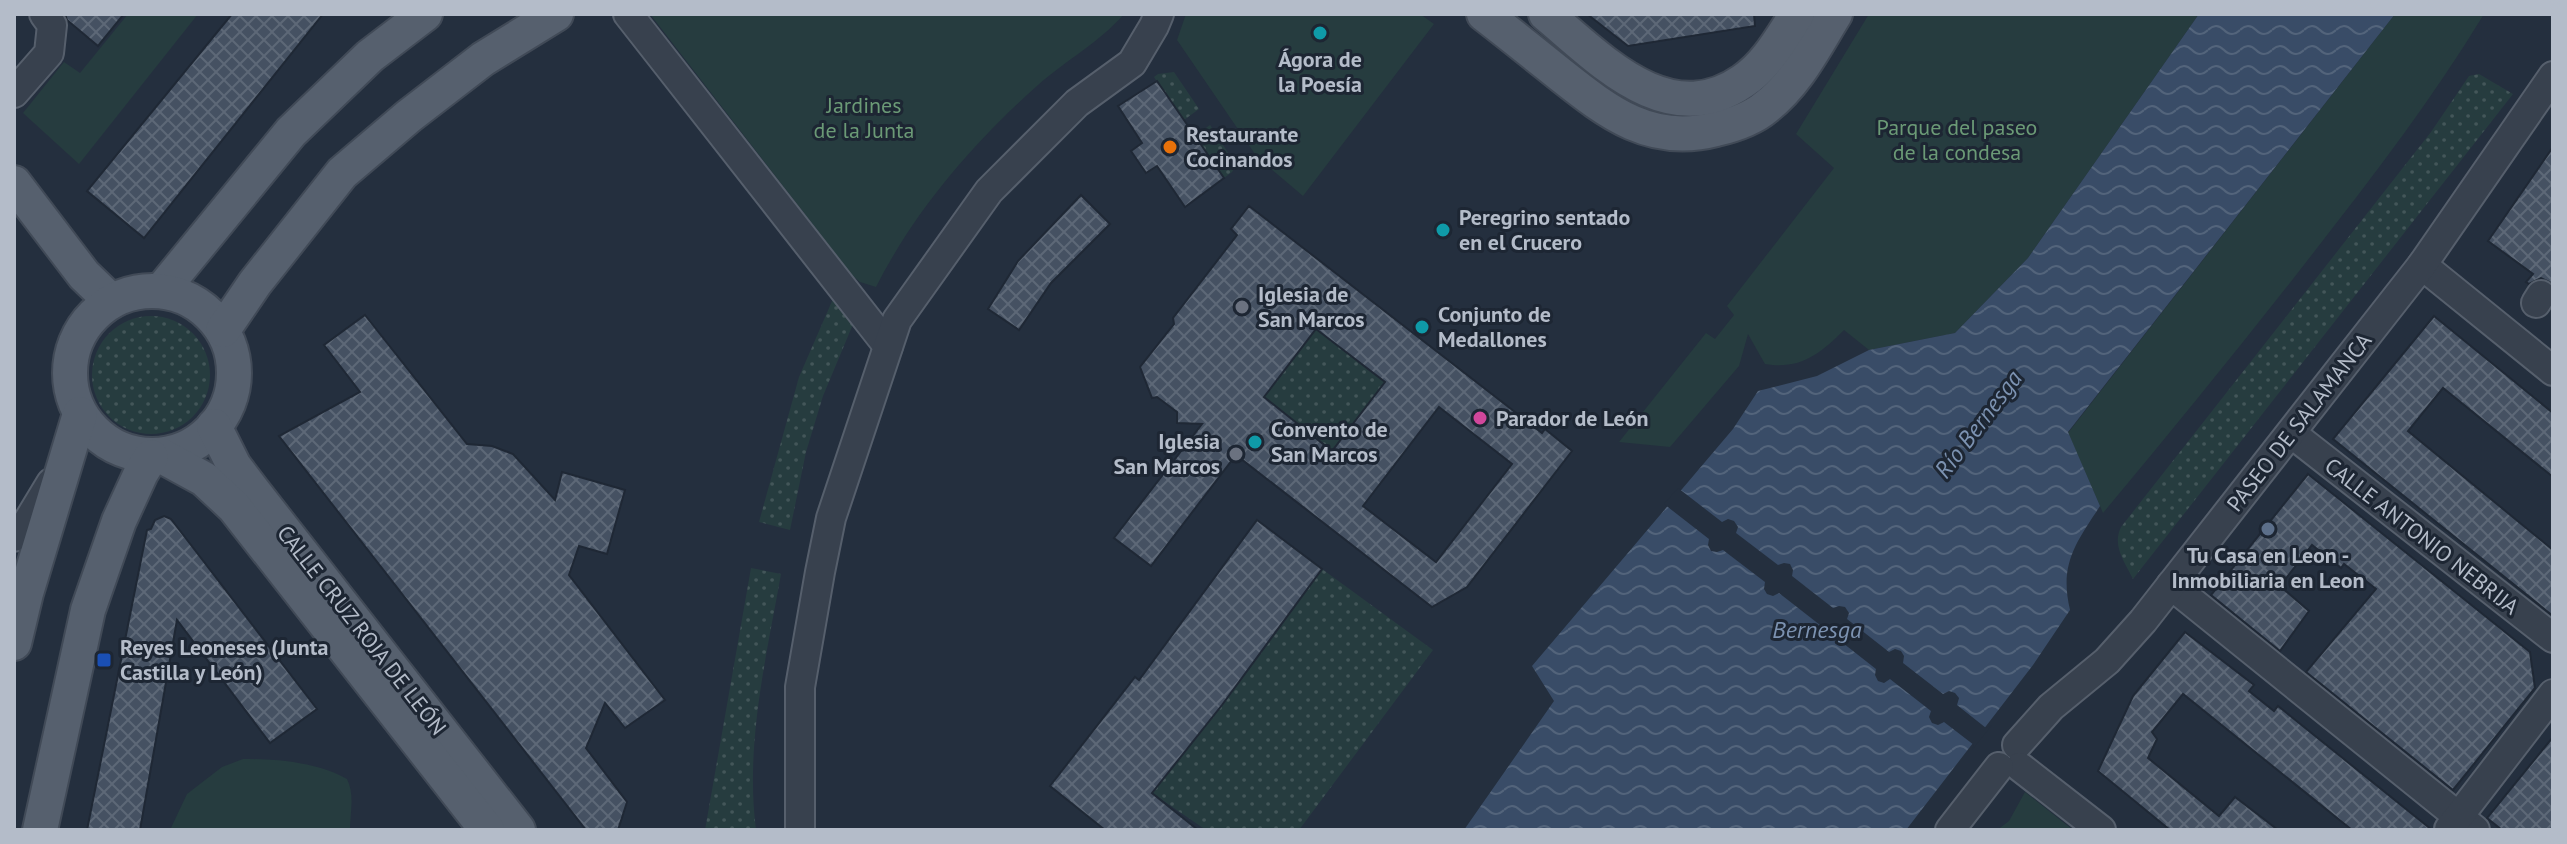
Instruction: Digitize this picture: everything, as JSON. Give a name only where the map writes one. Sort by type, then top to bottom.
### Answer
[{"type":"main road","points":[[161,291],[291,132],[370,56],[425,14]]},
{"type":"main road","points":[[223,330],[255,283],[342,173],[483,59],[556,14]]},
{"type":"main road","points":[[1484,14],[1603,108],[1634,125],[1667,134],[1705,132],[1735,125],[1765,108],[1804,65],[1835,14]]},
{"type":"main road","points":[[1546,14],[1617,73],[1658,95],[1686,99],[1722,92],[1744,81],[1776,47],[1797,14]]},
{"type":"main road","points":[[14,183],[84,275],[100,311]]},
{"type":"main road","points":[[14,221],[67,287],[100,311]]},
{"type":"main road","points":[[161,291],[188,299],[206,311],[223,330],[231,352],[234,379],[227,406],[200,440],[181,450],[156,456],[130,453],[95,432],[80,414],[72,390],[70,364],[77,339],[100,311],[129,294],[161,291]]},
{"type":"main road","points":[[14,643],[80,414]]},
{"type":"main road","name":"CALLE CRUZ ROJA DE LEÓN","points":[[214,426],[234,466],[518,830]]},
{"type":"main road","points":[[40,830],[88,610],[119,521],[141,473],[156,456]]},
{"type":"main road","name":"CALLE CRUZ ROJA DE LEÓN","points":[[156,456],[204,479],[234,507],[487,830]]},
{"type":"street","points":[[14,93],[49,53],[52,25],[44,14]]},
{"type":"street","points":[[628,14],[888,346]]},
{"type":"street","points":[[800,830],[800,687],[820,572],[831,518],[897,320],[989,191],[1077,103],[1132,63],[1159,14]]},
{"type":"street","name":"PASEO DE SALAMANCA","points":[[1950,830],[2012,760],[2051,707],[2107,661],[2171,585],[2422,265],[2553,76]]},
{"type":"street","points":[[2422,265],[2553,371]]},
{"type":"street","name":"CALLE ANTONIO NEBRIJA","points":[[2291,433],[2553,638]]},
{"type":"street","points":[[14,537],[22,531],[68,455]]},
{"type":"street","points":[[2171,585],[2461,826],[2553,694]]},
{"type":"street","points":[[2012,760],[2101,830]]},
{"type":"green space","points":[[128,14],[198,14],[79,164],[23,113],[64,62],[80,73]]},
{"type":"green space","name":"Jardines de la Junta","points":[[650,14],[1124,14],[1104,34],[1038,85],[969,154],[909,231],[876,287],[860,282],[852,275]]},
{"type":"green space","points":[[1186,14],[1420,14],[1434,24],[1303,196],[1257,157],[1177,40]]},
{"type":"green space","name":"Parque del paseo de la condesa","points":[[1869,14],[2199,14],[2028,258],[1955,333],[1869,350],[1844,330],[1809,358],[1789,365],[1765,364],[1748,334],[1739,366],[1670,447],[1619,442],[1706,333],[1715,339],[1734,315],[1727,306],[1834,168],[1796,134]]},
{"type":"green space","points":[[2395,14],[2484,14],[2424,106],[2359,194],[2103,513],[2068,433]]},
{"type":"green space","points":[[1174,72],[1199,109],[1184,120],[1154,77]]},
{"type":"green space","points":[[2479,74],[2513,94],[2133,579],[2118,547],[2121,527],[2431,132],[2469,76]]},
{"type":"green space","points":[[1210,125],[1236,165],[1224,178],[1195,136]]},
{"type":"green space","points":[[836,292],[856,317],[823,396],[806,452],[790,530],[759,522],[799,377]]},
{"type":"green space","points":[[151,316],[184,326],[200,342],[210,375],[200,408],[184,424],[151,434],[118,424],[102,408],[92,375],[102,342],[118,326]]},
{"type":"green space","points":[[1316,329],[1385,382],[1332,451],[1264,397]]},
{"type":"green space","points":[[751,568],[781,574],[755,734],[753,798],[756,830],[705,830]]},
{"type":"green space","points":[[1322,569],[1433,650],[1299,830],[1206,830],[1152,793],[1222,705]]},
{"type":"green space","points":[[243,759],[296,763],[347,779],[351,798],[350,830],[170,830],[187,794],[222,767]]},
{"type":"green space","points":[[2025,792],[2073,830],[1997,830],[2009,821]]},
{"type":"water","name":"Bernesga","points":[[2199,14],[2395,14],[2068,432],[2100,506],[2077,543],[2068,567],[2070,610],[2033,665],[1906,830],[1464,830],[1554,701],[1532,666],[1733,429],[1758,391],[1817,376],[1869,350],[1955,333],[2028,258]]},
{"type":"pier","points":[[1678,488],[1722,522],[1728,519],[1734,521],[1738,527],[1736,533],[1778,565],[1790,564],[1792,576],[1833,608],[1845,607],[1849,613],[1847,619],[1889,652],[1895,649],[1901,651],[1903,663],[1943,694],[1949,691],[1955,693],[1959,698],[1957,705],[1986,728],[1992,725],[1972,750],[1974,745],[1944,722],[1938,725],[1932,723],[1929,717],[1931,711],[1890,679],[1884,683],[1878,681],[1876,669],[1834,636],[1829,639],[1822,637],[1820,625],[1779,593],[1773,596],[1767,594],[1765,582],[1723,550],[1711,551],[1709,539],[1664,504]]},
{"type":"building","points":[[65,14],[124,14],[98,46],[67,20]]},
{"type":"building","points":[[232,14],[323,14],[144,238],[87,191]]},
{"type":"building","points":[[1587,14],[1754,14],[1755,26],[1628,46]]},
{"type":"building","name":"Restaurante Cocinandos","points":[[1157,81],[1224,178],[1185,207],[1157,166],[1146,173],[1131,151],[1142,143],[1118,106]]},
{"type":"building","points":[[2553,147],[2553,284],[2541,278],[2529,284],[2526,282],[2533,274],[2488,241]]},
{"type":"building","points":[[1081,195],[1110,224],[1051,283],[1019,330],[988,309],[1018,261]]},
{"type":"building","name":"Convento de San Marcos","points":[[1249,206],[1542,433],[1545,429],[1572,451],[1467,587],[1432,607],[1236,455],[1151,566],[1114,538],[1202,424],[1177,423],[1177,412],[1157,397],[1152,398],[1140,367],[1174,324],[1173,318],[1237,235],[1231,229]],"holes":[[[1316,329],[1385,382],[1332,451],[1264,397]],[[1439,407],[1512,464],[1436,562],[1363,506]]]},
{"type":"building","points":[[365,315],[467,444],[492,446],[513,454],[555,500],[562,472],[625,490],[607,554],[579,546],[569,575],[665,700],[625,728],[605,703],[586,748],[627,802],[618,830],[586,830],[279,436],[360,392],[324,345]]},
{"type":"building","points":[[2434,316],[2553,413],[2553,477],[2443,388],[2408,431],[2553,550],[2553,616],[2333,439]]},
{"type":"building","points":[[2308,474],[2530,652],[2535,688],[2453,790],[2306,672],[2376,589],[2344,564],[2341,568],[2312,545],[2280,586],[2309,611],[2280,651],[2211,595]]},
{"type":"building","points":[[164,516],[171,519],[317,709],[270,743],[177,620],[140,830],[87,830],[147,530],[151,529],[155,520]]},
{"type":"building","points":[[1257,520],[1322,569],[1222,705],[1152,793],[1198,830],[1105,830],[1050,786],[1135,677],[1139,680]]},
{"type":"building","points":[[2185,632],[2254,685],[2249,691],[2274,711],[2278,706],[2432,830],[2352,830],[2183,694],[2152,732],[2157,739],[2148,758],[2219,816],[2235,797],[2278,830],[2170,830],[2098,771],[2133,696]]},
{"type":"building","points":[[2553,737],[2553,830],[2502,830],[2487,818]]},
{"type":"place","name":"Ágora de la Poesía","points":[[1320,33]]},
{"type":"place","name":"Restaurante Cocinandos","points":[[1170,147]]},
{"type":"place","name":"Peregrino sentado en el Crucero","points":[[1443,230]]},
{"type":"place","name":"Iglesia de San Marcos","points":[[1242,307]]},
{"type":"place","name":"Conjunto de Medallones","points":[[1422,327]]},
{"type":"place","name":"Parador de León","points":[[1480,418]]},
{"type":"place","name":"Convento de San Marcos","points":[[1255,442]]},
{"type":"place","name":"Iglesia San Marcos","points":[[1236,454]]},
{"type":"place","name":"Tu Casa en Leon - Inmobiliaria en Leon","points":[[2268,529]]},
{"type":"place","name":"Reyes Leoneses (Junta Castilla y León)","points":[[104,660]]},
{"type":"water label","name":"Río Bernesga","points":[[1978,424]]}]
